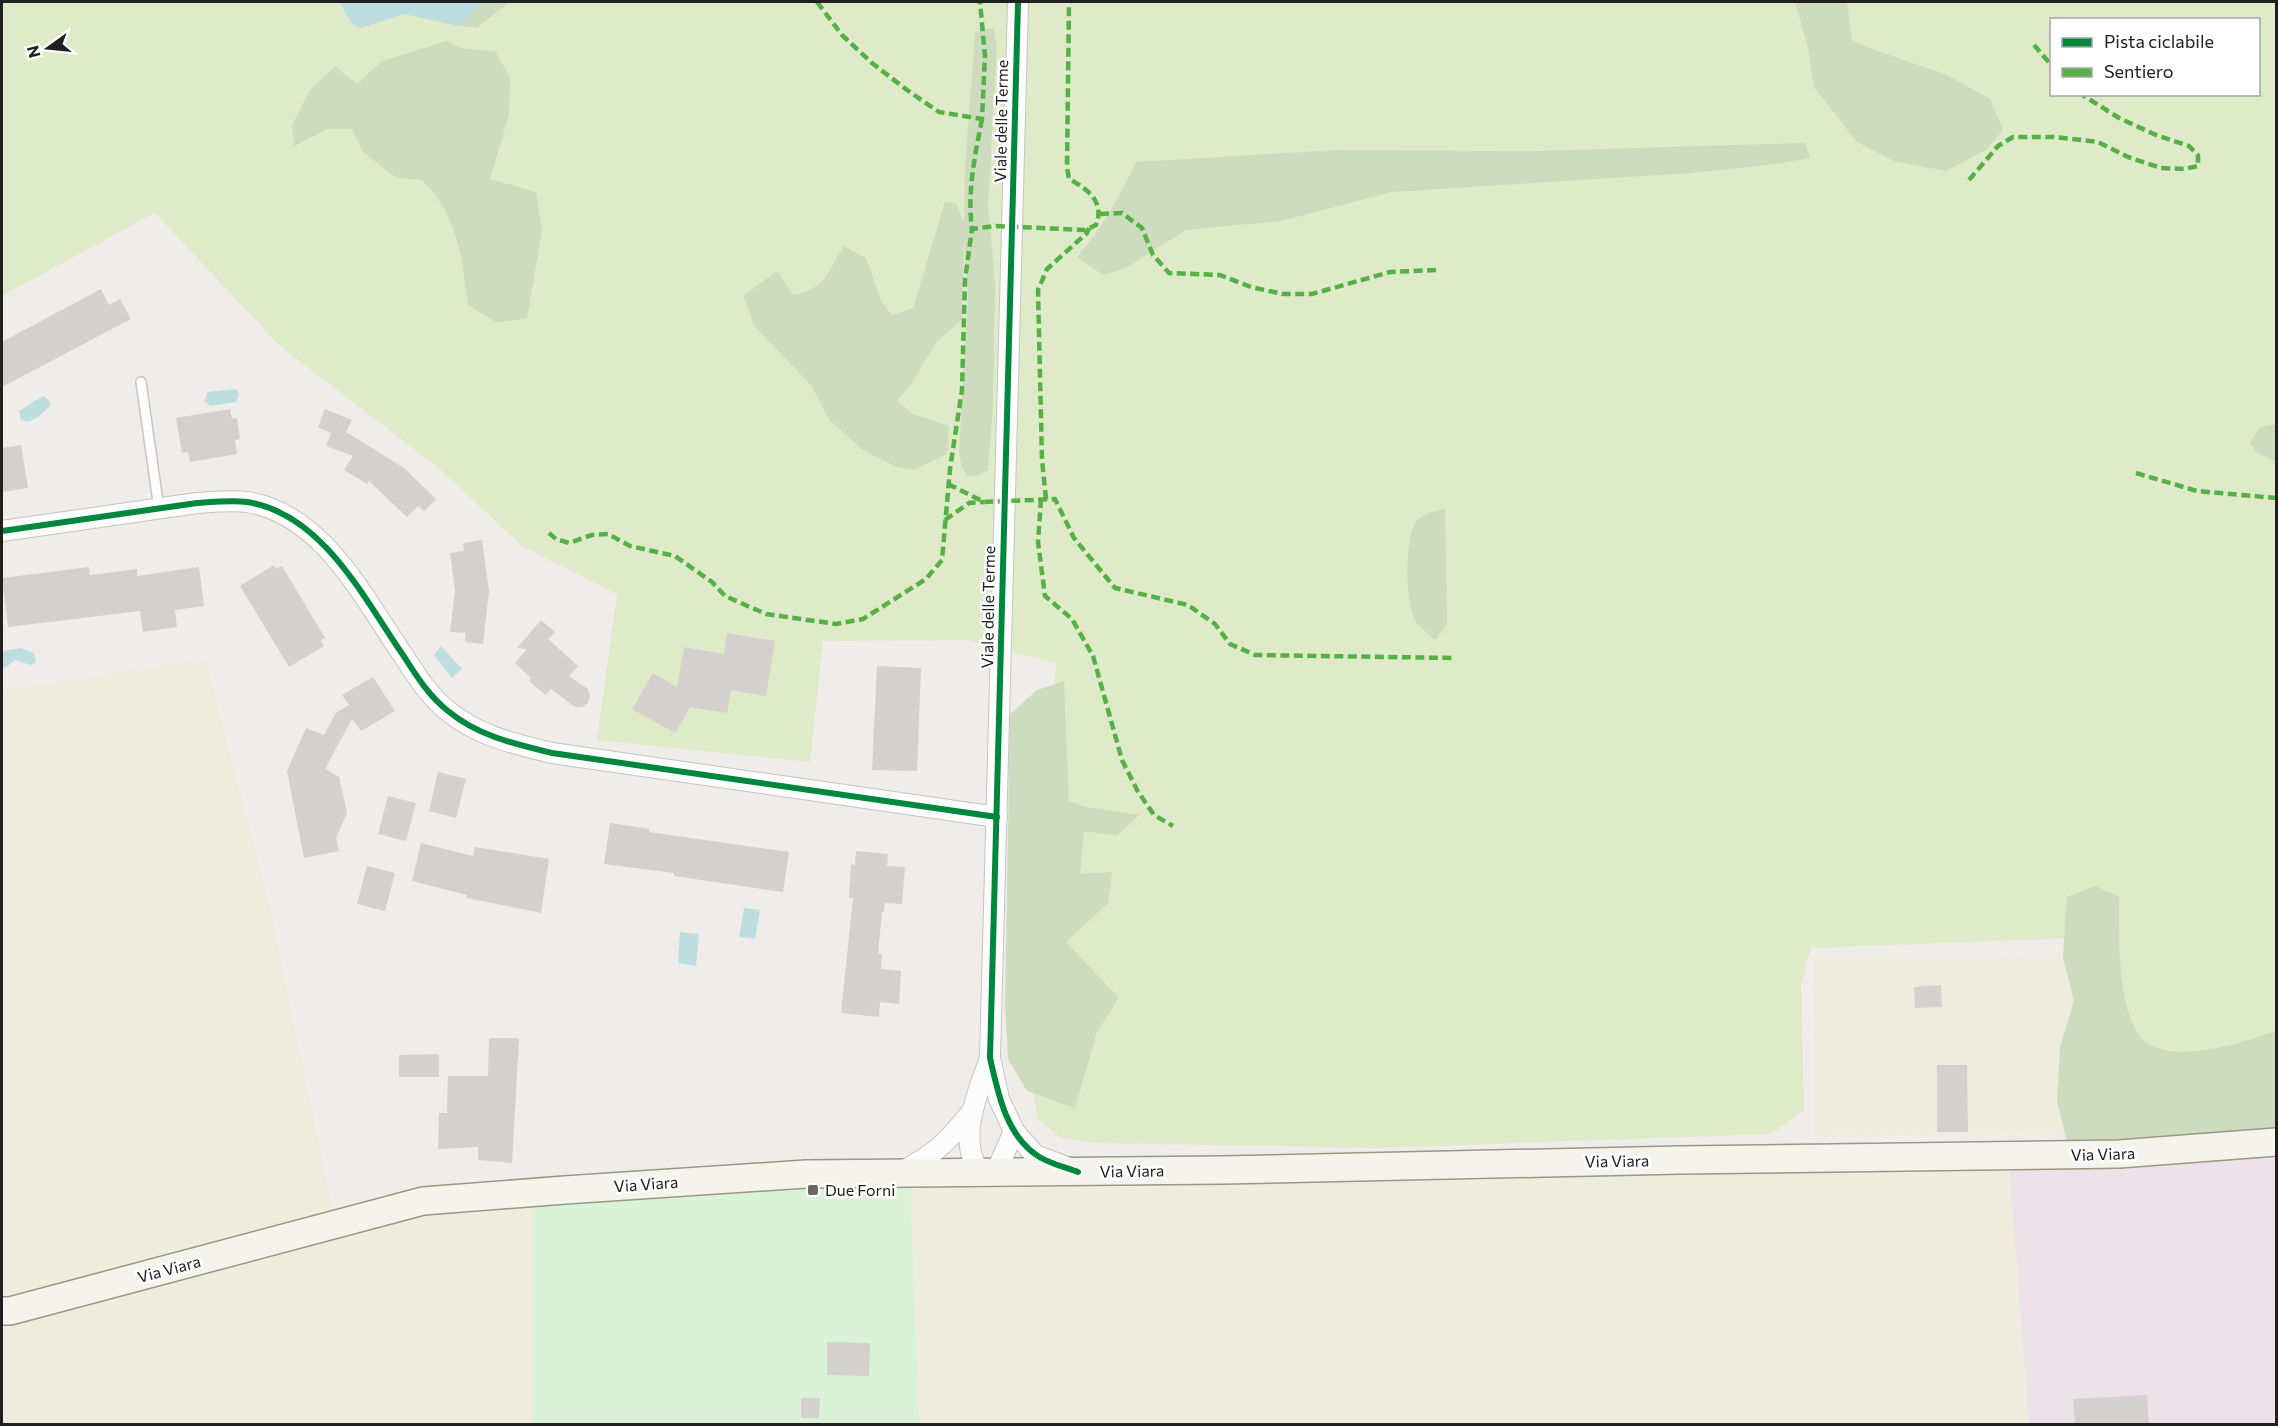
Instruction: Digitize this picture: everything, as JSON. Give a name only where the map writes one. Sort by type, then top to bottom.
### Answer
[{"type":"main road","name":"Via Viara","points":[[2,1311],[10,1311],[423,1201],[806,1174],[1078,1172],[2107,1154],[2277,1142]]},
{"type":"street","name":"Viale delle Terme","points":[[1017,2],[990,1058],[999,1099],[1014,1131],[1035,1155],[1078,1172]]},
{"type":"street","points":[[2,531],[228,501],[248,502],[269,508],[291,518],[340,562],[434,699],[468,725],[507,742],[552,753],[997,817]]},
{"type":"street","name":"Viale delle Terme","points":[[988,1172],[973,1162],[970,1148],[973,1110],[990,1058]]},
{"type":"street","name":"Viale delle Terme","points":[[898,1173],[920,1162],[948,1141],[973,1110]]},
{"type":"street","points":[[988,1172],[1014,1131]]},
{"type":"lane","points":[[141,382],[159,509]]},
{"type":"shaded area","points":[[206,660],[273,920],[334,1219],[532,1183],[532,1424],[2,1424],[2,690]]},
{"type":"shaded area","points":[[2082,957],[2083,1133],[1815,1134],[1813,958]]},
{"type":"shaded area","points":[[2276,1146],[2276,1424],[2029,1424],[2008,1155]]},
{"type":"shaded area","points":[[2008,1155],[2029,1424],[919,1424],[910,1180],[975,1190]]},
{"type":"green space","points":[[2,2],[2276,2],[2276,1114],[2088,1119],[2070,938],[1811,948],[1801,985],[1804,1111],[1771,1134],[1380,1148],[1095,1143],[1061,1138],[1037,1118],[1029,1060],[1056,663],[967,640],[823,641],[810,762],[597,740],[617,594],[522,546],[440,469],[280,346],[155,213],[2,296]]},
{"type":"green space","points":[[482,2],[509,2],[477,28],[459,26]]},
{"type":"green space","points":[[1794,2],[1847,2],[1852,40],[1947,75],[1990,99],[2003,130],[1986,150],[1946,171],[1894,161],[1857,142],[1814,87],[1808,48]]},
{"type":"green space","points":[[993,28],[997,46],[988,205],[995,281],[993,403],[988,470],[979,475],[968,476],[962,468],[959,453],[968,299],[964,236],[962,319],[936,343],[911,384],[897,401],[913,414],[949,426],[947,454],[914,470],[896,467],[863,450],[829,420],[811,385],[755,327],[743,296],[777,271],[793,295],[812,289],[824,278],[844,246],[866,258],[881,301],[892,315],[913,308],[945,202],[956,203],[964,223],[965,168],[975,32]]},
{"type":"green space","points":[[447,41],[463,49],[495,51],[510,77],[509,115],[490,179],[536,192],[542,230],[527,318],[497,323],[468,305],[460,254],[451,223],[434,193],[422,180],[396,178],[362,151],[352,129],[327,129],[294,146],[292,125],[310,90],[335,66],[357,84],[382,61]]},
{"type":"green space","points":[[1805,143],[1810,158],[1776,164],[1691,173],[1392,192],[1281,221],[1186,230],[1126,268],[1103,275],[1077,257],[1095,235],[1110,211],[1136,162],[1335,150],[1533,151]]},
{"type":"green space","points":[[2276,424],[2276,462],[2256,452],[2250,443],[2260,427]]},
{"type":"green space","points":[[1445,509],[1447,625],[1435,640],[1423,630],[1413,615],[1408,588],[1409,542],[1412,530],[1419,519],[1426,514]]},
{"type":"green space","points":[[1064,681],[1069,801],[1086,807],[1139,815],[1117,836],[1084,831],[1080,874],[1112,872],[1108,903],[1066,942],[1119,998],[1097,1032],[1075,1108],[1027,1091],[1008,1059],[1005,1006],[1010,714],[1037,690]]},
{"type":"green space","points":[[2095,886],[2119,896],[2121,974],[2125,996],[2137,1032],[2147,1043],[2175,1052],[2193,1051],[2229,1045],[2276,1031],[2276,1130],[2067,1142],[2057,1101],[2060,1047],[2074,1001],[2063,957],[2067,897]]},
{"type":"green space","points":[[910,1180],[919,1424],[532,1424],[532,1183]]},
{"type":"water","points":[[339,2],[482,2],[459,26],[404,14],[361,28],[352,24]]},
{"type":"water","points":[[234,389],[239,395],[236,402],[210,406],[204,401],[208,392]]},
{"type":"water","points":[[43,396],[51,405],[38,417],[28,422],[21,420],[19,411]]},
{"type":"water","points":[[441,646],[462,669],[452,678],[434,655]]},
{"type":"water","points":[[20,648],[34,653],[36,662],[31,665],[15,660],[5,668],[2,667],[2,653]]},
{"type":"water","points":[[744,908],[760,910],[755,939],[739,937]]},
{"type":"water","points":[[680,932],[699,934],[696,966],[678,963]]},
{"type":"building","points":[[101,289],[109,305],[120,299],[131,319],[2,387],[2,342]]},
{"type":"building","points":[[230,409],[232,419],[237,418],[240,439],[235,440],[237,454],[190,462],[188,452],[182,453],[176,418]]},
{"type":"building","points":[[325,409],[352,420],[346,432],[404,468],[436,499],[424,511],[418,506],[407,517],[369,481],[367,484],[344,470],[353,456],[326,446],[331,433],[318,427]]},
{"type":"building","points":[[21,445],[28,488],[2,492],[2,448]]},
{"type":"building","points":[[482,540],[489,591],[483,644],[465,642],[466,633],[450,632],[455,591],[450,553],[464,551],[463,543]]},
{"type":"building","points":[[274,565],[276,569],[282,566],[325,638],[321,640],[324,646],[289,667],[240,586]]},
{"type":"building","points":[[89,567],[90,575],[137,569],[137,576],[199,567],[204,606],[175,610],[177,627],[143,632],[140,611],[8,627],[2,578]]},
{"type":"building","points":[[541,620],[555,632],[548,639],[578,666],[569,676],[588,689],[590,696],[588,703],[582,707],[575,707],[551,689],[546,695],[529,681],[531,678],[515,663],[527,649],[517,648]]},
{"type":"building","points":[[727,633],[775,641],[766,696],[731,690],[727,713],[690,707],[675,733],[632,709],[653,673],[677,687],[684,647],[724,654]]},
{"type":"building","points":[[877,666],[921,668],[917,771],[872,770]]},
{"type":"building","points":[[373,677],[395,711],[361,731],[352,719],[325,769],[339,777],[347,813],[336,838],[339,851],[304,858],[287,771],[306,728],[324,735],[336,713],[349,705],[342,695]]},
{"type":"building","points":[[438,772],[466,779],[456,818],[429,811]]},
{"type":"building","points":[[388,796],[416,803],[406,841],[378,834]]},
{"type":"building","points":[[610,823],[650,829],[649,832],[789,852],[783,892],[674,876],[674,873],[604,864]]},
{"type":"building","points":[[421,843],[473,856],[475,847],[549,859],[541,913],[467,898],[467,895],[412,881]]},
{"type":"building","points":[[856,851],[888,854],[887,866],[905,867],[902,904],[885,903],[884,912],[882,912],[878,954],[882,954],[881,969],[901,971],[899,1004],[880,1002],[879,1017],[841,1013],[853,898],[849,898],[851,864],[855,865]]},
{"type":"building","points":[[367,866],[395,873],[385,911],[357,904]]},
{"type":"building","points":[[1941,985],[1942,1007],[1915,1008],[1914,987]]},
{"type":"building","points":[[489,1038],[519,1038],[512,1163],[478,1160],[478,1147],[438,1149],[439,1113],[447,1113],[448,1076],[488,1076]]},
{"type":"building","points":[[439,1054],[439,1077],[399,1077],[399,1055]]},
{"type":"building","points":[[1937,1065],[1967,1065],[1968,1132],[1937,1132]]},
{"type":"building","points":[[827,1342],[870,1343],[869,1376],[827,1375]]},
{"type":"building","points":[[2147,1395],[2149,1425],[2075,1425],[2073,1399]]},
{"type":"building","points":[[801,1398],[820,1398],[819,1418],[801,1418]]},
{"type":"marked path","points":[[817,2],[842,35],[872,63],[907,90],[939,112],[982,119],[985,56],[980,2]]},
{"type":"marked path","points":[[982,119],[971,187],[972,229],[996,226],[1085,230],[1096,225],[1098,210],[1093,197],[1069,179],[1067,168],[1069,2]]},
{"type":"marked path","points":[[2034,45],[2050,64]]},
{"type":"marked path","points":[[1969,180],[1998,146],[2013,137],[2054,137],[2098,142],[2128,157],[2161,168],[2184,169],[2198,166],[2198,155],[2189,146],[2156,135],[2119,118],[2084,96]]},
{"type":"marked path","points":[[1100,214],[1122,213],[1142,228],[1153,255],[1169,273],[1220,275],[1251,287],[1283,294],[1312,294],[1390,272],[1436,270]]},
{"type":"marked path","points":[[1046,499],[1042,460],[1038,290],[1047,269],[1087,233],[1089,228]]},
{"type":"marked path","points":[[549,533],[556,539],[569,543],[592,535],[608,534],[630,546],[675,556],[712,582],[725,596],[766,614],[836,624],[863,619],[926,579],[942,560],[950,469],[962,390],[965,280],[972,229]]},
{"type":"marked path","points":[[2136,473],[2197,491],[2276,498]]},
{"type":"marked path","points":[[948,484],[984,502],[1055,499],[1074,538],[1115,588],[1188,605],[1215,624],[1230,644],[1255,655],[1453,658]]},
{"type":"marked path","points":[[1041,499],[1038,542],[1045,596],[1072,619],[1093,656],[1122,760],[1137,790],[1154,815],[1173,826]]},
{"type":"marked path","points":[[945,520],[969,503],[984,502]]},
{"type":"cycle path","points":[[1018,2],[990,1058],[1004,1110],[1016,1134],[1039,1157],[1078,1172]]},
{"type":"cycle path","points":[[2,531],[197,503],[247,502],[274,510],[299,523],[320,542],[358,587],[419,679],[435,699],[460,720],[484,733],[552,753],[997,817]]},
{"type":"place","name":"Due Forni","points":[[813,1190]]}]
